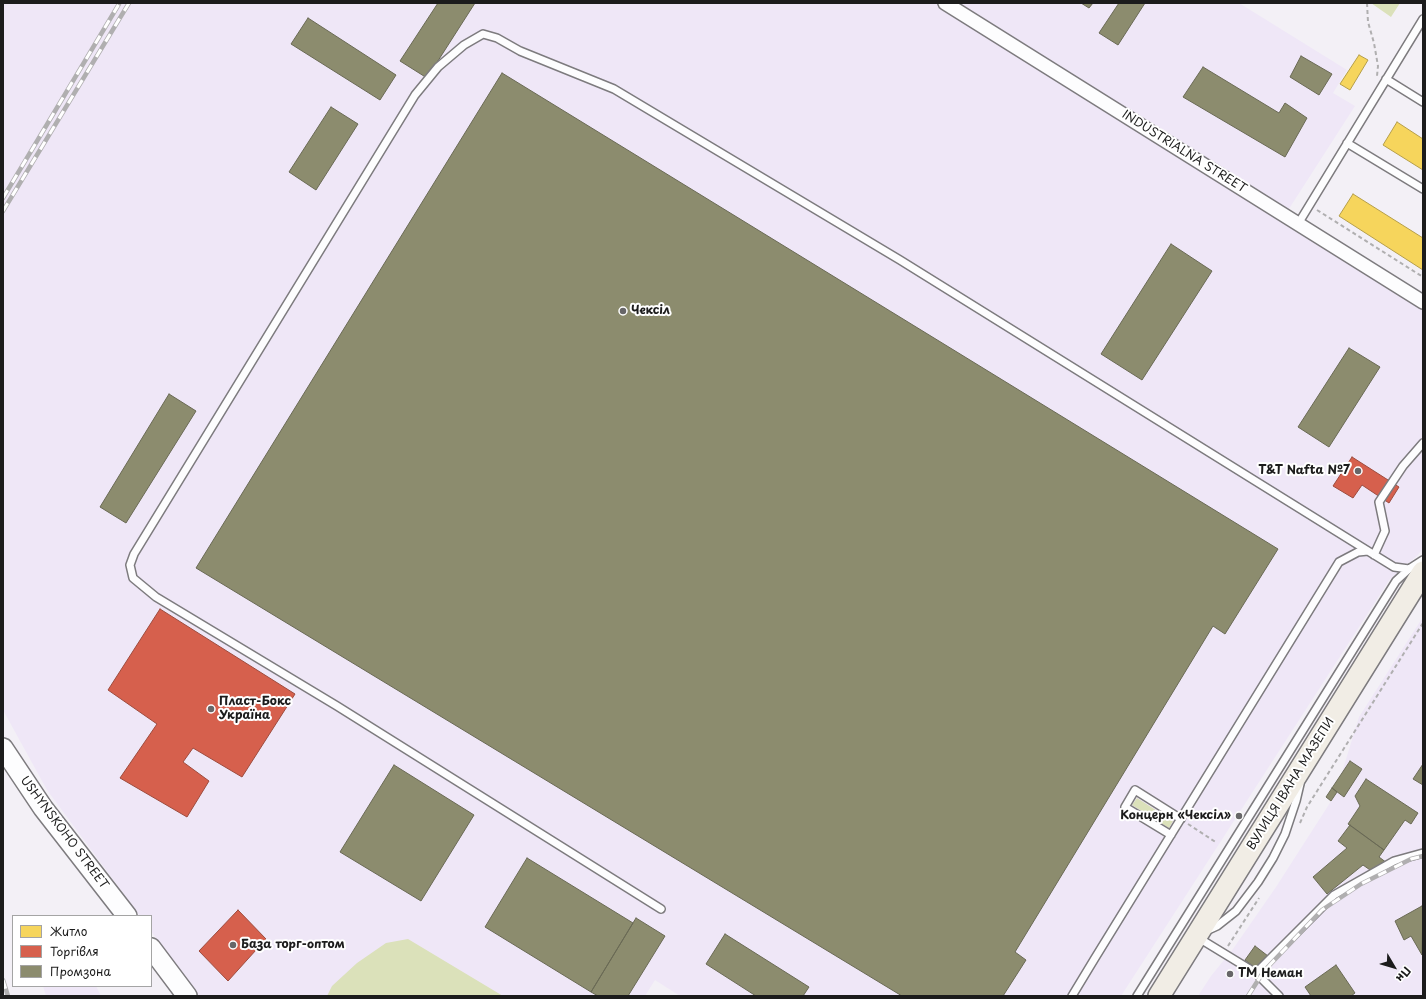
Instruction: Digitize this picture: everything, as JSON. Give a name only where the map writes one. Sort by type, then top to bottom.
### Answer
[{"type":"main road","name":"ВУЛИЦЯ ІВАНА МАЗЕПИ","points":[[1159,996],[1304,763],[1416,570]]},
{"type":"street","name":"INDUSTRIALNA STREET","points":[[945,3],[1423,302]]},
{"type":"street","name":"USHYNSKOHO STREET","points":[[3,748],[43,808],[126,915]]},
{"type":"street","points":[[152,949],[187,996]]},
{"type":"lane","points":[[1298,224],[1423,19]]},
{"type":"lane","points":[[661,909],[337,706],[156,597],[132,578],[130,565],[134,554],[414,95],[438,67],[464,45],[483,34],[497,38],[520,51],[614,89],[907,264],[1394,567],[1416,570]]},
{"type":"lane","points":[[1386,79],[1423,102]]},
{"type":"lane","points":[[1347,143],[1423,189]]},
{"type":"lane","points":[[1371,553],[1385,531],[1379,502],[1403,466],[1423,443]]},
{"type":"lane","points":[[1072,996],[1339,562],[1358,552],[1371,553]]},
{"type":"lane","points":[[1137,996],[1396,581],[1416,570],[1423,560]]},
{"type":"lane","points":[[1394,567],[1396,581]]},
{"type":"lane","points":[[1171,835],[1125,807],[1135,790],[1181,819]]},
{"type":"lane","points":[[1256,973],[1334,895],[1394,861],[1423,853]]},
{"type":"lane","points":[[1195,936],[1256,973],[1279,996]]},
{"type":"path","points":[[1367,3],[1368,22],[1378,66],[1373,101]]},
{"type":"path","points":[[1309,205],[1423,277]]},
{"type":"path","points":[[1297,829],[1307,807],[1423,623]]},
{"type":"path","points":[[1198,830],[1217,843]]},
{"type":"path","points":[[1223,953],[1256,902]]},
{"type":"shaded area","points":[[3,3],[1239,3],[1347,70],[1333,93],[1355,106],[1285,215],[1423,302],[1423,548],[1418,555],[1390,579],[1121,996],[680,996],[655,980],[645,996],[199,996],[152,932],[152,915],[139,915],[47,790],[3,710]]},
{"type":"shaded area","points":[[1423,617],[1423,996],[1198,996],[1276,887],[1335,795],[1359,717]]},
{"type":"shaded area","points":[[43,987],[96,987],[101,996],[46,996]]},
{"type":"green space","points":[[1371,3],[1400,3],[1391,17]]},
{"type":"green space","points":[[1137,798],[1173,821],[1169,828],[1132,805]]},
{"type":"green space","points":[[408,939],[503,996],[327,996],[332,986],[357,963],[386,943]]},
{"type":"building: Житло","points":[[1359,55],[1368,60],[1350,90],[1340,84]]},
{"type":"building: Житло","points":[[1397,122],[1423,139],[1423,170],[1383,145]]},
{"type":"building: Житло","points":[[1353,194],[1423,238],[1423,270],[1339,216]]},
{"type":"building: Торгівля","name":"T&T Nafta №7","points":[[1352,457],[1399,487],[1389,503],[1362,485],[1353,498],[1333,486]]},
{"type":"building: Торгівля","name":"Пласт-Бокс Україна","points":[[160,609],[295,694],[242,777],[193,748],[183,762],[209,781],[187,817],[120,778],[157,724],[108,690]]},
{"type":"building: Торгівля","name":"База торг-оптом","points":[[238,910],[266,939],[228,981],[199,951]]},
{"type":"building: Промзона","points":[[438,3],[475,3],[427,78],[400,61]]},
{"type":"building: Промзона","points":[[1081,3],[1093,3],[1089,8]]},
{"type":"building: Промзона","points":[[1119,3],[1145,3],[1118,45],[1099,33]]},
{"type":"building: Промзона","points":[[308,18],[396,75],[380,100],[291,44]]},
{"type":"building: Промзона","points":[[1301,56],[1332,74],[1319,95],[1290,77]]},
{"type":"building: Промзона","points":[[1203,67],[1279,113],[1285,103],[1307,118],[1285,157],[1183,97]]},
{"type":"building: Промзона","name":"Чексіл","points":[[502,73],[1278,549],[1225,634],[1213,626],[1015,952],[1026,960],[1003,996],[902,996],[196,568]]},
{"type":"building: Промзона","points":[[331,107],[358,124],[316,190],[289,172]]},
{"type":"building: Промзона","points":[[1171,244],[1212,271],[1142,380],[1101,354]]},
{"type":"building: Промзона","points":[[1349,348],[1380,367],[1329,447],[1298,427]]},
{"type":"building: Промзона","points":[[169,394],[196,411],[126,523],[100,507]]},
{"type":"building: Промзона","points":[[1350,761],[1362,769],[1344,797],[1332,788]]},
{"type":"building: Промзона","points":[[1423,764],[1423,785],[1413,779]]},
{"type":"building: Промзона","points":[[394,765],[474,815],[421,901],[340,852]]},
{"type":"building: Промзона","points":[[1366,779],[1418,813],[1411,824],[1405,820],[1384,850],[1348,824],[1360,806],[1355,796]]},
{"type":"building: Промзона","points":[[1332,788],[1337,792],[1331,801],[1326,797]]},
{"type":"building: Промзона","points":[[1350,825],[1384,850],[1379,857],[1387,863],[1373,872],[1363,865],[1327,894],[1313,877],[1347,848],[1338,841]]},
{"type":"building: Промзона","points":[[527,858],[633,923],[591,992],[485,927]]},
{"type":"building: Промзона","points":[[1422,906],[1422,955],[1411,936],[1404,940],[1395,921]]},
{"type":"building: Промзона","points":[[636,918],[665,936],[628,996],[598,996],[591,992]]},
{"type":"building: Промзона","points":[[725,934],[809,987],[803,996],[756,996],[706,964]]},
{"type":"building: Промзона","points":[[1255,946],[1268,956],[1258,970],[1245,960]]},
{"type":"building: Промзона","points":[[1336,965],[1355,993],[1351,996],[1311,996],[1305,987]]},
{"type":"railway","points":[[3,211],[129,3]]},
{"type":"railway","points":[[3,198],[119,4]]},
{"type":"railway","points":[[1248,996],[1264,971],[1322,910],[1361,884],[1411,859],[1423,856]]},
{"type":"railway","points":[[3,980],[8,996]]},
{"type":"place","name":"Чексіл","points":[[623,311]]},
{"type":"place","name":"T&T Nafta №7","points":[[1358,471]]},
{"type":"place","name":"Пласт-Бокс Україна","points":[[211,709]]},
{"type":"place","name":"Концерн «Чексіл»","points":[[1239,816]]},
{"type":"place","name":"База торг-оптом","points":[[233,945]]},
{"type":"place","name":"ТМ Неман","points":[[1230,974]]}]
